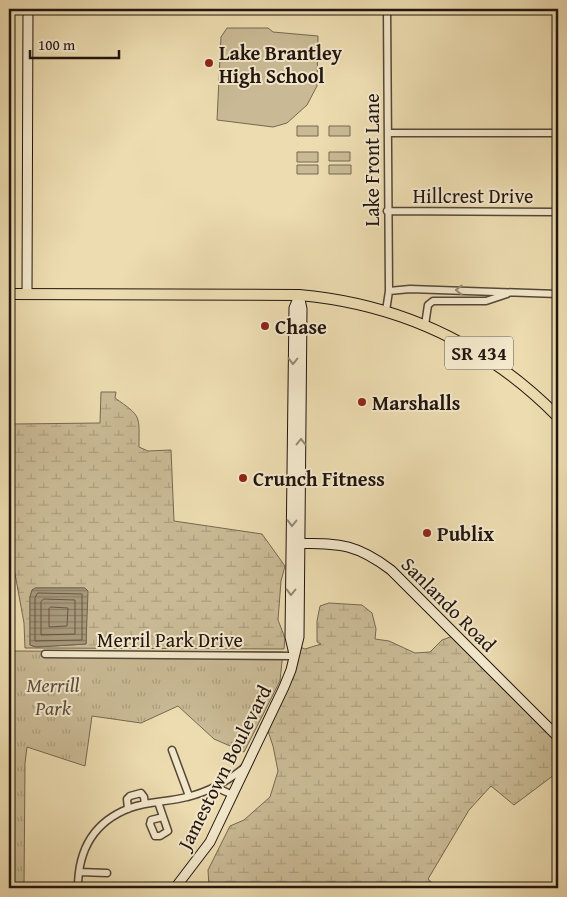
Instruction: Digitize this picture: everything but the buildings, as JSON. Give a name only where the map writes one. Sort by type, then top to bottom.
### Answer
[{"type":"main road","name":"SR 434","points":[[9,294],[299,295],[334,299],[386,311],[425,325],[467,345],[530,390],[558,417]]},
{"type":"street","points":[[27,294],[28,9]]},
{"type":"street","name":"Lake Front Lane","points":[[386,311],[388,291],[387,9]]},
{"type":"street","points":[[388,133],[558,133]]},
{"type":"street","name":"Hillcrest Drive","points":[[387,211],[558,212]]},
{"type":"street","points":[[388,291],[410,289],[558,294]]},
{"type":"street","points":[[425,325],[428,305],[432,301],[486,301],[508,293]]},
{"type":"street","name":"Jamestown Boulevard","points":[[175,888],[210,842],[284,687],[294,656],[290,637],[296,543],[294,308],[299,295]]},
{"type":"street","name":"Sanlando Road","points":[[296,543],[343,545],[360,550],[375,558],[391,570],[558,737]]},
{"type":"street","name":"Merril Park Drive","points":[[45,654],[294,656]]},
{"type":"street","points":[[172,750],[189,796]]},
{"type":"street","points":[[78,888],[81,860],[87,842],[99,827],[128,809],[189,796],[215,787],[247,765]]},
{"type":"street","points":[[215,787],[233,796]]},
{"type":"street","points":[[128,809],[127,799],[130,796],[141,793],[145,804]]},
{"type":"street","points":[[158,802],[168,831],[160,836],[155,836],[150,824],[152,819],[163,817]]},
{"type":"street","points":[[79,872],[107,873]]},
{"type":"green space","points":[[227,28],[268,28],[273,32],[318,36],[317,86],[307,105],[287,123],[273,127],[217,120],[221,37]]},
{"type":"green space","points":[[297,126],[318,126],[318,136],[297,136]]},
{"type":"green space","points":[[329,126],[350,126],[350,136],[329,136]]},
{"type":"green space","points":[[297,152],[318,152],[318,162],[297,162]]},
{"type":"green space","points":[[329,152],[350,152],[350,161],[329,161]]},
{"type":"green space","points":[[297,165],[318,165],[318,174],[297,174]]},
{"type":"green space","points":[[329,165],[351,165],[351,174],[329,174]]},
{"type":"green space","points":[[101,392],[116,392],[115,398],[134,413],[139,422],[139,447],[148,451],[171,450],[174,521],[262,534],[285,566],[281,581],[278,620],[285,638],[284,649],[25,648],[24,623],[9,541],[9,438],[13,430],[13,424],[100,423]],"holes":[[[36,588],[84,588],[87,590],[86,644],[36,647],[30,645],[30,597],[32,590]]]},
{"type":"green space","points":[[329,603],[362,605],[372,613],[376,629],[375,639],[389,641],[415,653],[430,652],[442,640],[453,636],[558,742],[558,772],[514,805],[491,786],[469,810],[428,879],[438,888],[211,888],[209,886],[208,870],[230,826],[244,820],[270,797],[278,771],[268,731],[294,671],[300,647],[305,649],[321,644],[317,642],[317,621],[320,606]]},
{"type":"green space","name":"Merrill Park","points":[[9,651],[283,652],[280,681],[244,752],[214,739],[178,706],[141,723],[92,716],[85,766],[27,747],[25,763],[24,888],[9,888]]},
{"type":"water","points":[[35,588],[85,588],[88,591],[86,644],[36,647],[30,645],[30,597],[32,590]]},
{"type":"place","name":"Lake Brantley High School","points":[[209,63]]},
{"type":"place","name":"Chase","points":[[265,326]]},
{"type":"place","name":"Marshalls","points":[[362,402]]},
{"type":"place","name":"Crunch Fitness","points":[[243,478]]},
{"type":"place","name":"Publix","points":[[427,533]]}]
